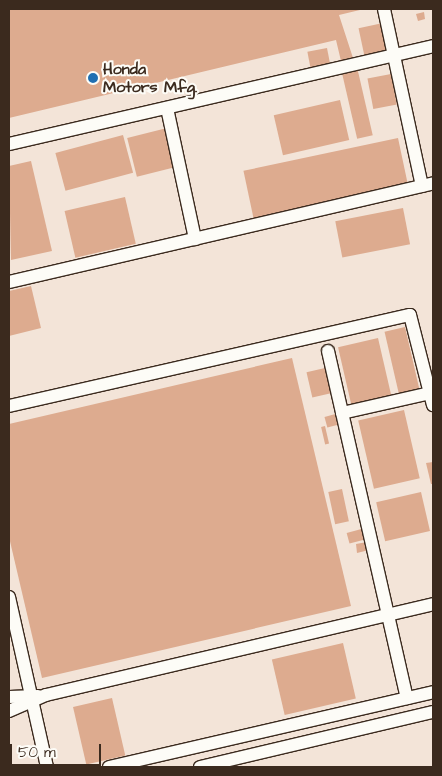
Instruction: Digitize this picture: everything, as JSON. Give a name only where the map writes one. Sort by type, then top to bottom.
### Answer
[{"type":"lane","points":[[9,282],[428,185],[384,9]]},
{"type":"lane","points":[[9,144],[433,46]]},
{"type":"lane","points":[[167,108],[195,239]]},
{"type":"lane","points":[[9,406],[410,315],[432,399],[342,413]]},
{"type":"lane","points":[[328,352],[407,698]]},
{"type":"lane","points":[[9,597],[35,697],[47,767]]},
{"type":"lane","points":[[9,711],[35,697],[433,604]]},
{"type":"lane","points":[[109,767],[433,692]]},
{"type":"lane","points":[[9,696],[35,697]]},
{"type":"lane","points":[[200,767],[433,712]]},
{"type":"shaded area","points":[[9,9],[433,9],[433,767],[9,767]]},
{"type":"building","name":"Honda Motors Mfg.","points":[[9,9],[364,9],[339,15],[353,58],[341,61],[336,40],[9,118]]},
{"type":"building","points":[[424,12],[425,19],[418,21],[416,14]]},
{"type":"building","points":[[383,23],[389,52],[365,58],[359,28]]},
{"type":"building","points":[[327,48],[330,64],[310,68],[307,52]]},
{"type":"building","points":[[357,67],[373,135],[357,139],[341,71]]},
{"type":"building","points":[[391,74],[397,104],[373,109],[367,79]]},
{"type":"building","points":[[340,100],[349,140],[283,155],[274,115]]},
{"type":"building","points":[[167,128],[177,167],[137,177],[127,138]]},
{"type":"building","points":[[123,135],[133,173],[65,191],[55,153]]},
{"type":"building","points":[[398,138],[408,187],[254,220],[243,171]]},
{"type":"building","points":[[31,161],[52,251],[11,260],[9,166]]},
{"type":"building","points":[[125,197],[136,244],[75,258],[65,211]]},
{"type":"building","points":[[403,208],[410,244],[342,257],[335,221]]},
{"type":"building","points":[[31,286],[41,328],[9,336],[9,291]]},
{"type":"building","points":[[405,327],[420,390],[399,395],[385,332]]},
{"type":"building","points":[[378,338],[392,397],[352,407],[338,347]]},
{"type":"building","points":[[292,358],[351,606],[42,678],[9,537],[9,424]]},
{"type":"building","points":[[325,368],[331,393],[312,398],[306,372]]},
{"type":"building","points":[[404,410],[420,478],[374,489],[358,421]]},
{"type":"building","points":[[339,413],[342,424],[327,428],[325,417]]},
{"type":"building","points":[[325,426],[329,444],[325,444],[321,427]]},
{"type":"building","points":[[433,462],[433,484],[431,484],[426,463]]},
{"type":"building","points":[[342,489],[349,521],[335,524],[328,492]]},
{"type":"building","points":[[421,492],[430,531],[385,541],[376,502]]},
{"type":"building","points":[[365,528],[368,539],[349,544],[347,533]]},
{"type":"building","points":[[367,542],[369,550],[357,553],[356,544]]},
{"type":"building","points":[[343,643],[356,699],[285,715],[272,659]]},
{"type":"building","points":[[112,698],[125,755],[86,764],[73,707]]},
{"type":"place","name":"Honda Motors Mfg.","points":[[93,78]]}]
